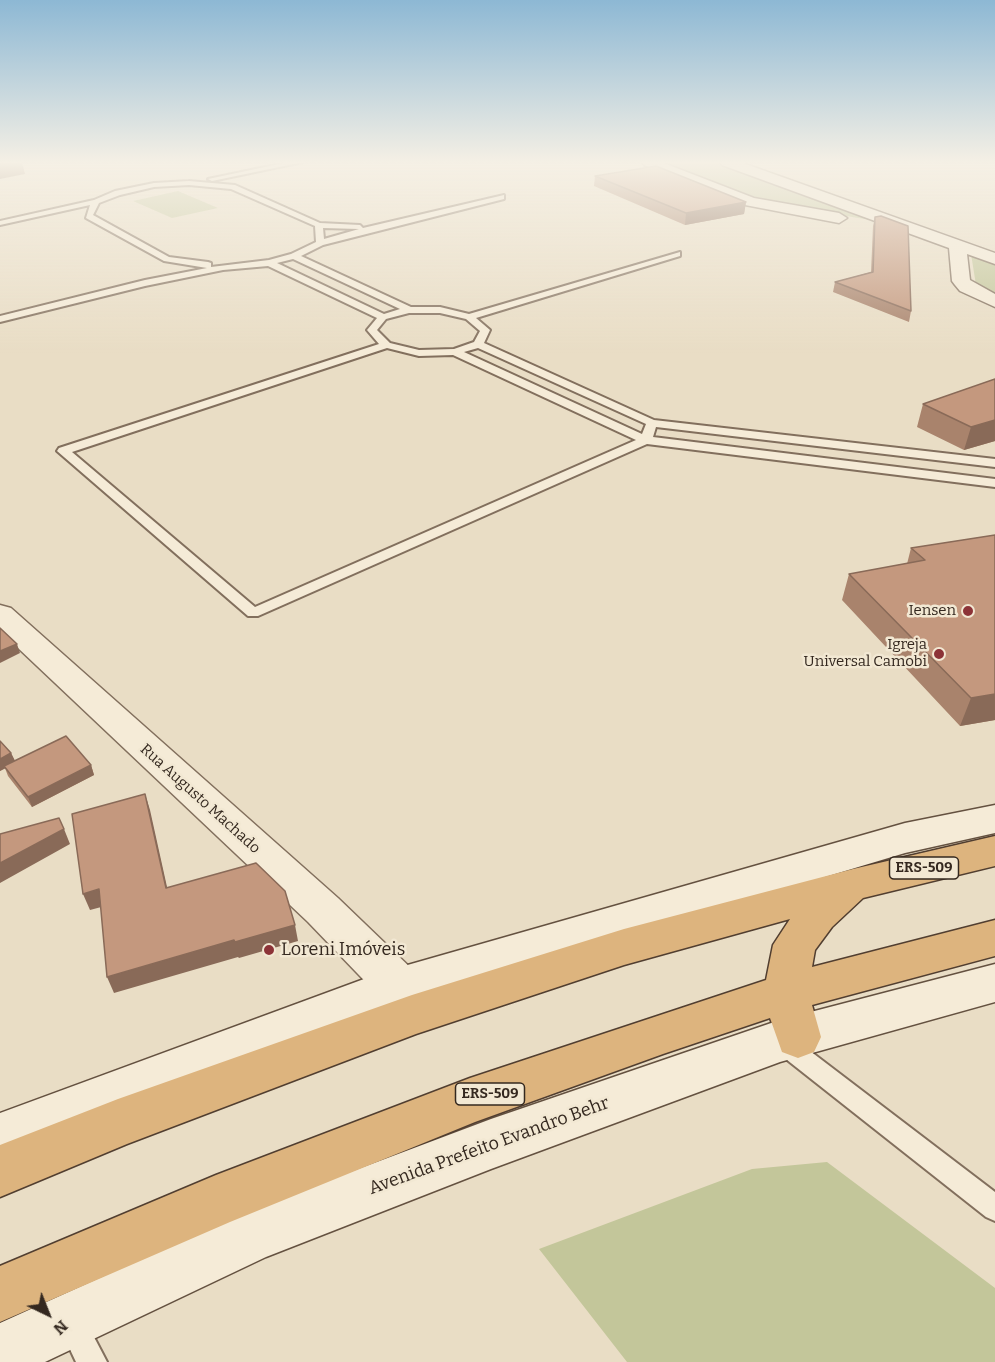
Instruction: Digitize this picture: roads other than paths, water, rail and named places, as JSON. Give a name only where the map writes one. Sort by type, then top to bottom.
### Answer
[{"type":"highway","name":"ERS-509","points":[[0,1171],[118,1123],[435,1007],[624,947],[853,885],[995,851]]},
{"type":"highway","name":"ERS-509","points":[[788,1024],[794,945],[817,915],[853,885]]},
{"type":"highway","name":"Avenida Prefeito Evandro Behr","points":[[0,1294],[216,1201],[470,1101],[663,1033],[788,1024],[995,938]]},
{"type":"highway","name":"ERS-509","points":[[0,1160],[118,1123]]},
{"type":"street","points":[[893,226],[909,228]]},
{"type":"street","points":[[902,226],[995,259]]},
{"type":"street","points":[[957,245],[961,281],[966,287],[995,301]]},
{"type":"street","name":"Rua Augusto Machado","points":[[0,614],[323,910],[399,986]]},
{"type":"street","name":"ERS-509","points":[[0,1137],[399,986],[905,838],[995,819]]},
{"type":"street","name":"Avenida Prefeito Evandro Behr","points":[[0,1353],[81,1341],[252,1236],[491,1144],[788,1024],[995,983]]},
{"type":"lane","points":[[106,226],[167,259],[223,267]]},
{"type":"lane","points":[[319,226],[320,243]]},
{"type":"lane","points":[[335,226],[376,227]]},
{"type":"lane","points":[[0,319],[145,283],[223,267],[268,263],[294,256],[320,243],[382,226]]},
{"type":"lane","points":[[469,317],[677,255]]},
{"type":"lane","points":[[294,256],[409,310]]},
{"type":"lane","points":[[145,283],[167,259]]},
{"type":"lane","points":[[268,263],[383,317]]},
{"type":"lane","points":[[386,345],[372,330],[383,317],[409,310],[440,310],[469,317],[485,330],[478,344]]},
{"type":"lane","points":[[652,423],[646,440],[253,613],[63,451],[386,345],[418,353],[455,352],[478,344],[652,423],[995,463]]},
{"type":"lane","points":[[455,352],[646,440],[995,483]]},
{"type":"lane","points":[[788,1024],[995,1208]]},
{"type":"place","name":"Iensen","points":[[968,611]]},
{"type":"place","name":"Igreja Universal Camobi","points":[[939,654]]},
{"type":"place","name":"Loreni Imóveis","points":[[269,950]]}]
